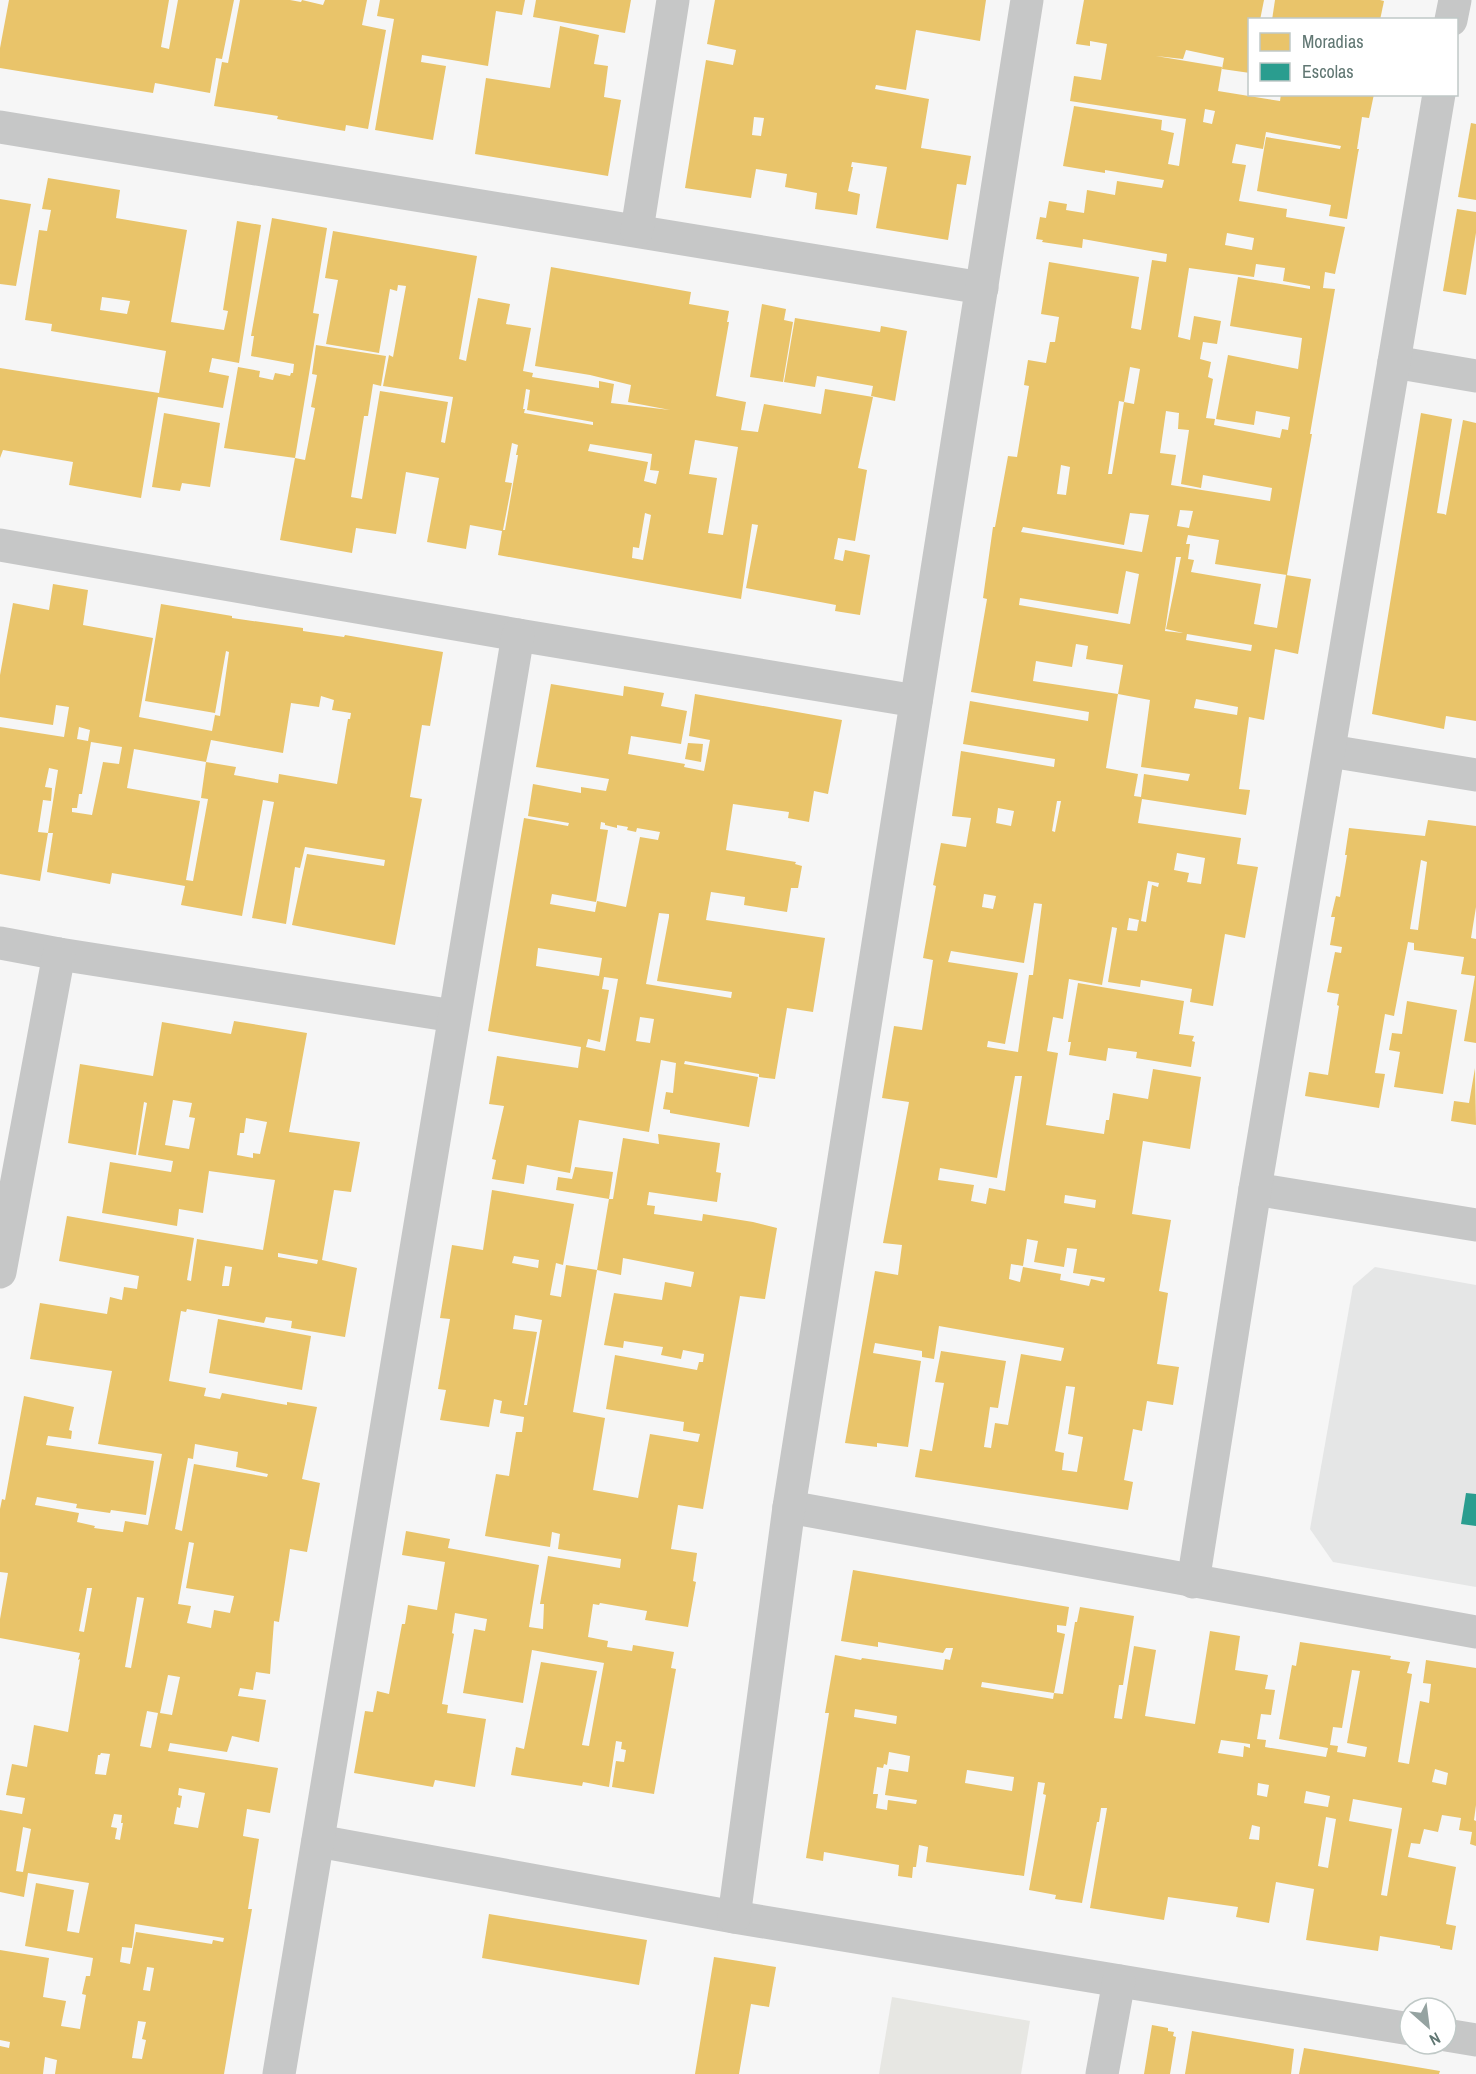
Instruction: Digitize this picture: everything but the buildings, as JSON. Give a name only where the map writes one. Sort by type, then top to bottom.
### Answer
[{"type":"street","points":[[637,231],[673,0]]},
{"type":"street","points":[[734,1917],[789,1507],[1027,0]]},
{"type":"street","points":[[1451,18],[1455,0]]},
{"type":"street","points":[[1193,1582],[1256,1188],[1439,96]]},
{"type":"street","points":[[0,127],[982,288]]},
{"type":"street","points":[[1394,362],[1476,376]]},
{"type":"street","points":[[0,545],[916,701]]},
{"type":"street","points":[[279,2074],[518,635]]},
{"type":"street","points":[[1330,751],[1476,775]]},
{"type":"street","points":[[0,943],[454,1016]]},
{"type":"street","points":[[0,1272],[59,954]]},
{"type":"street","points":[[1256,1188],[1476,1225]]},
{"type":"street","points":[[789,1507],[1476,1632]]},
{"type":"street","points":[[318,1841],[734,1917],[1398,2027]]},
{"type":"street","points":[[1102,2074],[1119,1981]]},
{"type":"street","points":[[1458,2037],[1476,2040]]},
{"type":"shaded area","points":[[1375,1267],[1476,1285],[1476,1587],[1333,1562],[1310,1529],[1353,1286]]},
{"type":"shaded area","points":[[892,1997],[1030,2021],[1021,2074],[879,2074]]}]
